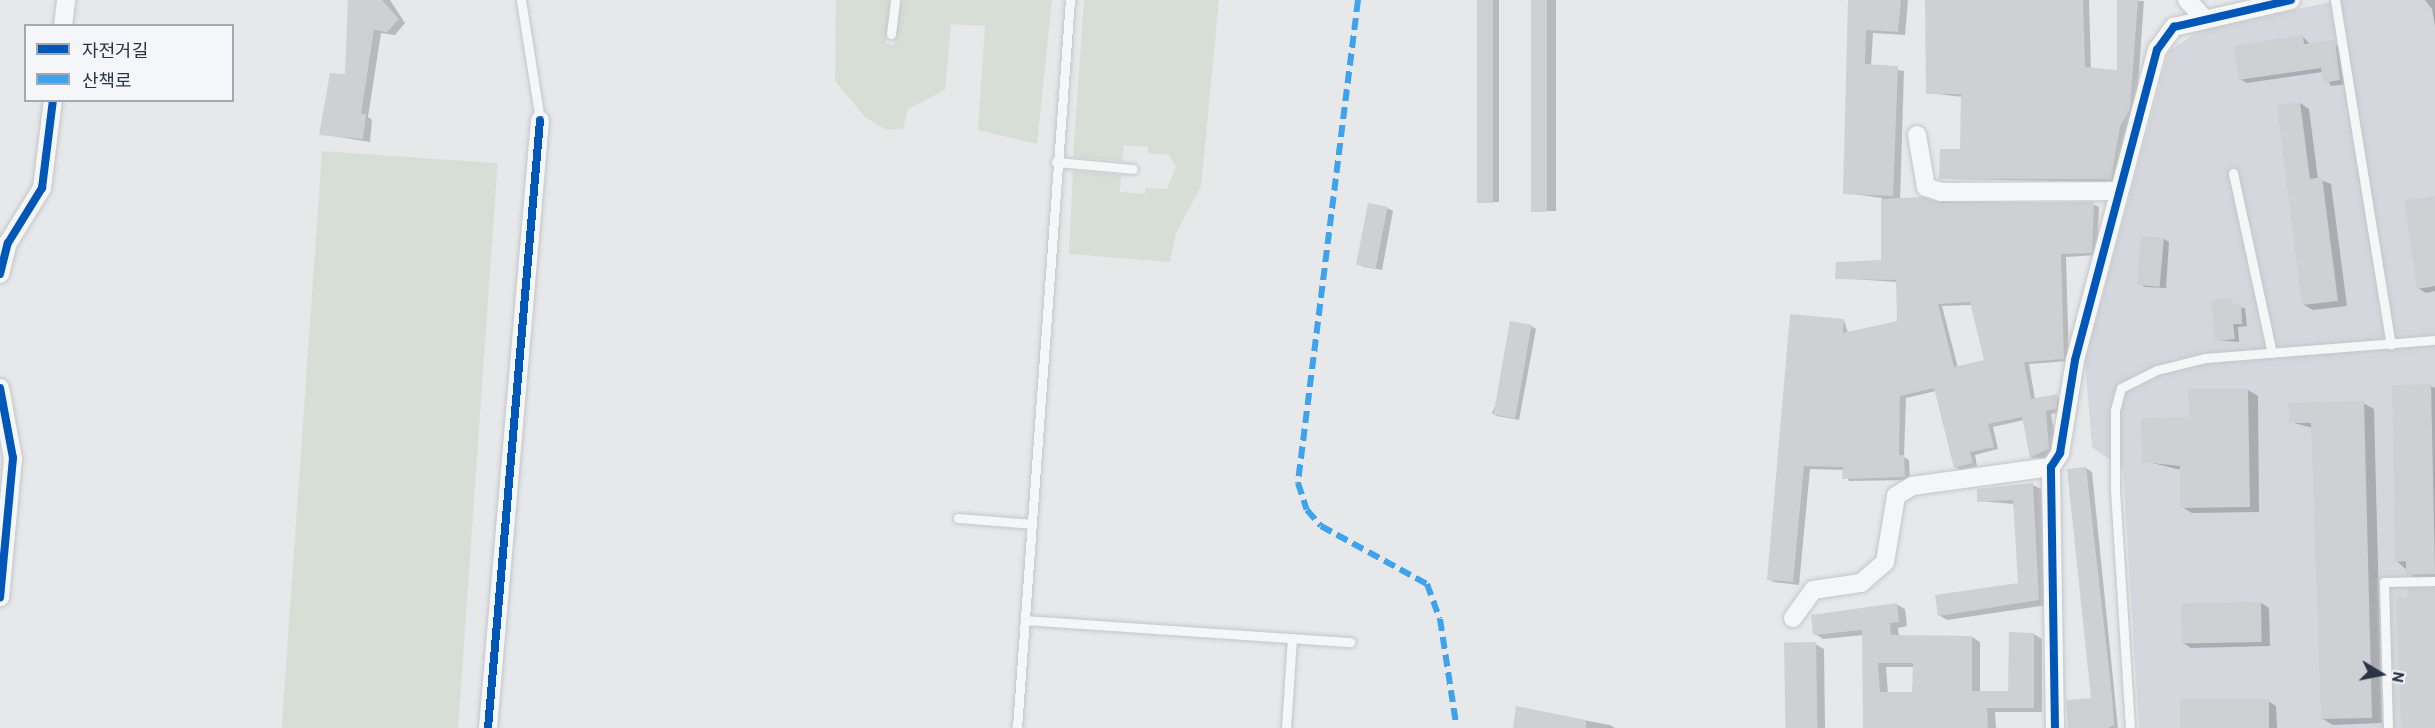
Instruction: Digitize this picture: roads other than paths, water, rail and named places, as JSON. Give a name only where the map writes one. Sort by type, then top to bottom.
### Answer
[{"type":"street","points":[[63,24],[66,0]]},
{"type":"street","points":[[2187,0],[2203,16]]},
{"type":"street","points":[[2055,728],[2051,467],[2060,453],[2075,360],[2157,50],[2174,27],[2203,16],[2291,0]]},
{"type":"street","points":[[0,274],[8,243],[42,188],[53,102]]},
{"type":"street","points":[[488,728],[540,120]]},
{"type":"street","points":[[1917,135],[1926,187],[1941,192],[2119,191]]},
{"type":"street","points":[[0,388],[13,458],[0,597]]},
{"type":"street","points":[[1793,618],[1813,590],[1861,582],[1885,562],[1896,496],[1912,486],[2051,467]]},
{"type":"lane","points":[[521,0],[540,120]]},
{"type":"lane","points":[[891,34],[895,0]]},
{"type":"lane","points":[[1017,728],[1056,162],[1070,0]]},
{"type":"lane","points":[[2336,0],[2391,344]]},
{"type":"lane","points":[[1056,162],[1133,169]]},
{"type":"lane","points":[[2233,173],[2272,353]]},
{"type":"lane","points":[[2130,728],[2115,490],[2115,410],[2121,388],[2157,370],[2205,358],[2435,340]]},
{"type":"lane","points":[[958,518],[1032,524]]},
{"type":"lane","points":[[2388,728],[2384,582],[2435,581]]},
{"type":"lane","points":[[1025,620],[1350,642]]},
{"type":"lane","points":[[1286,728],[1292,638]]}]
